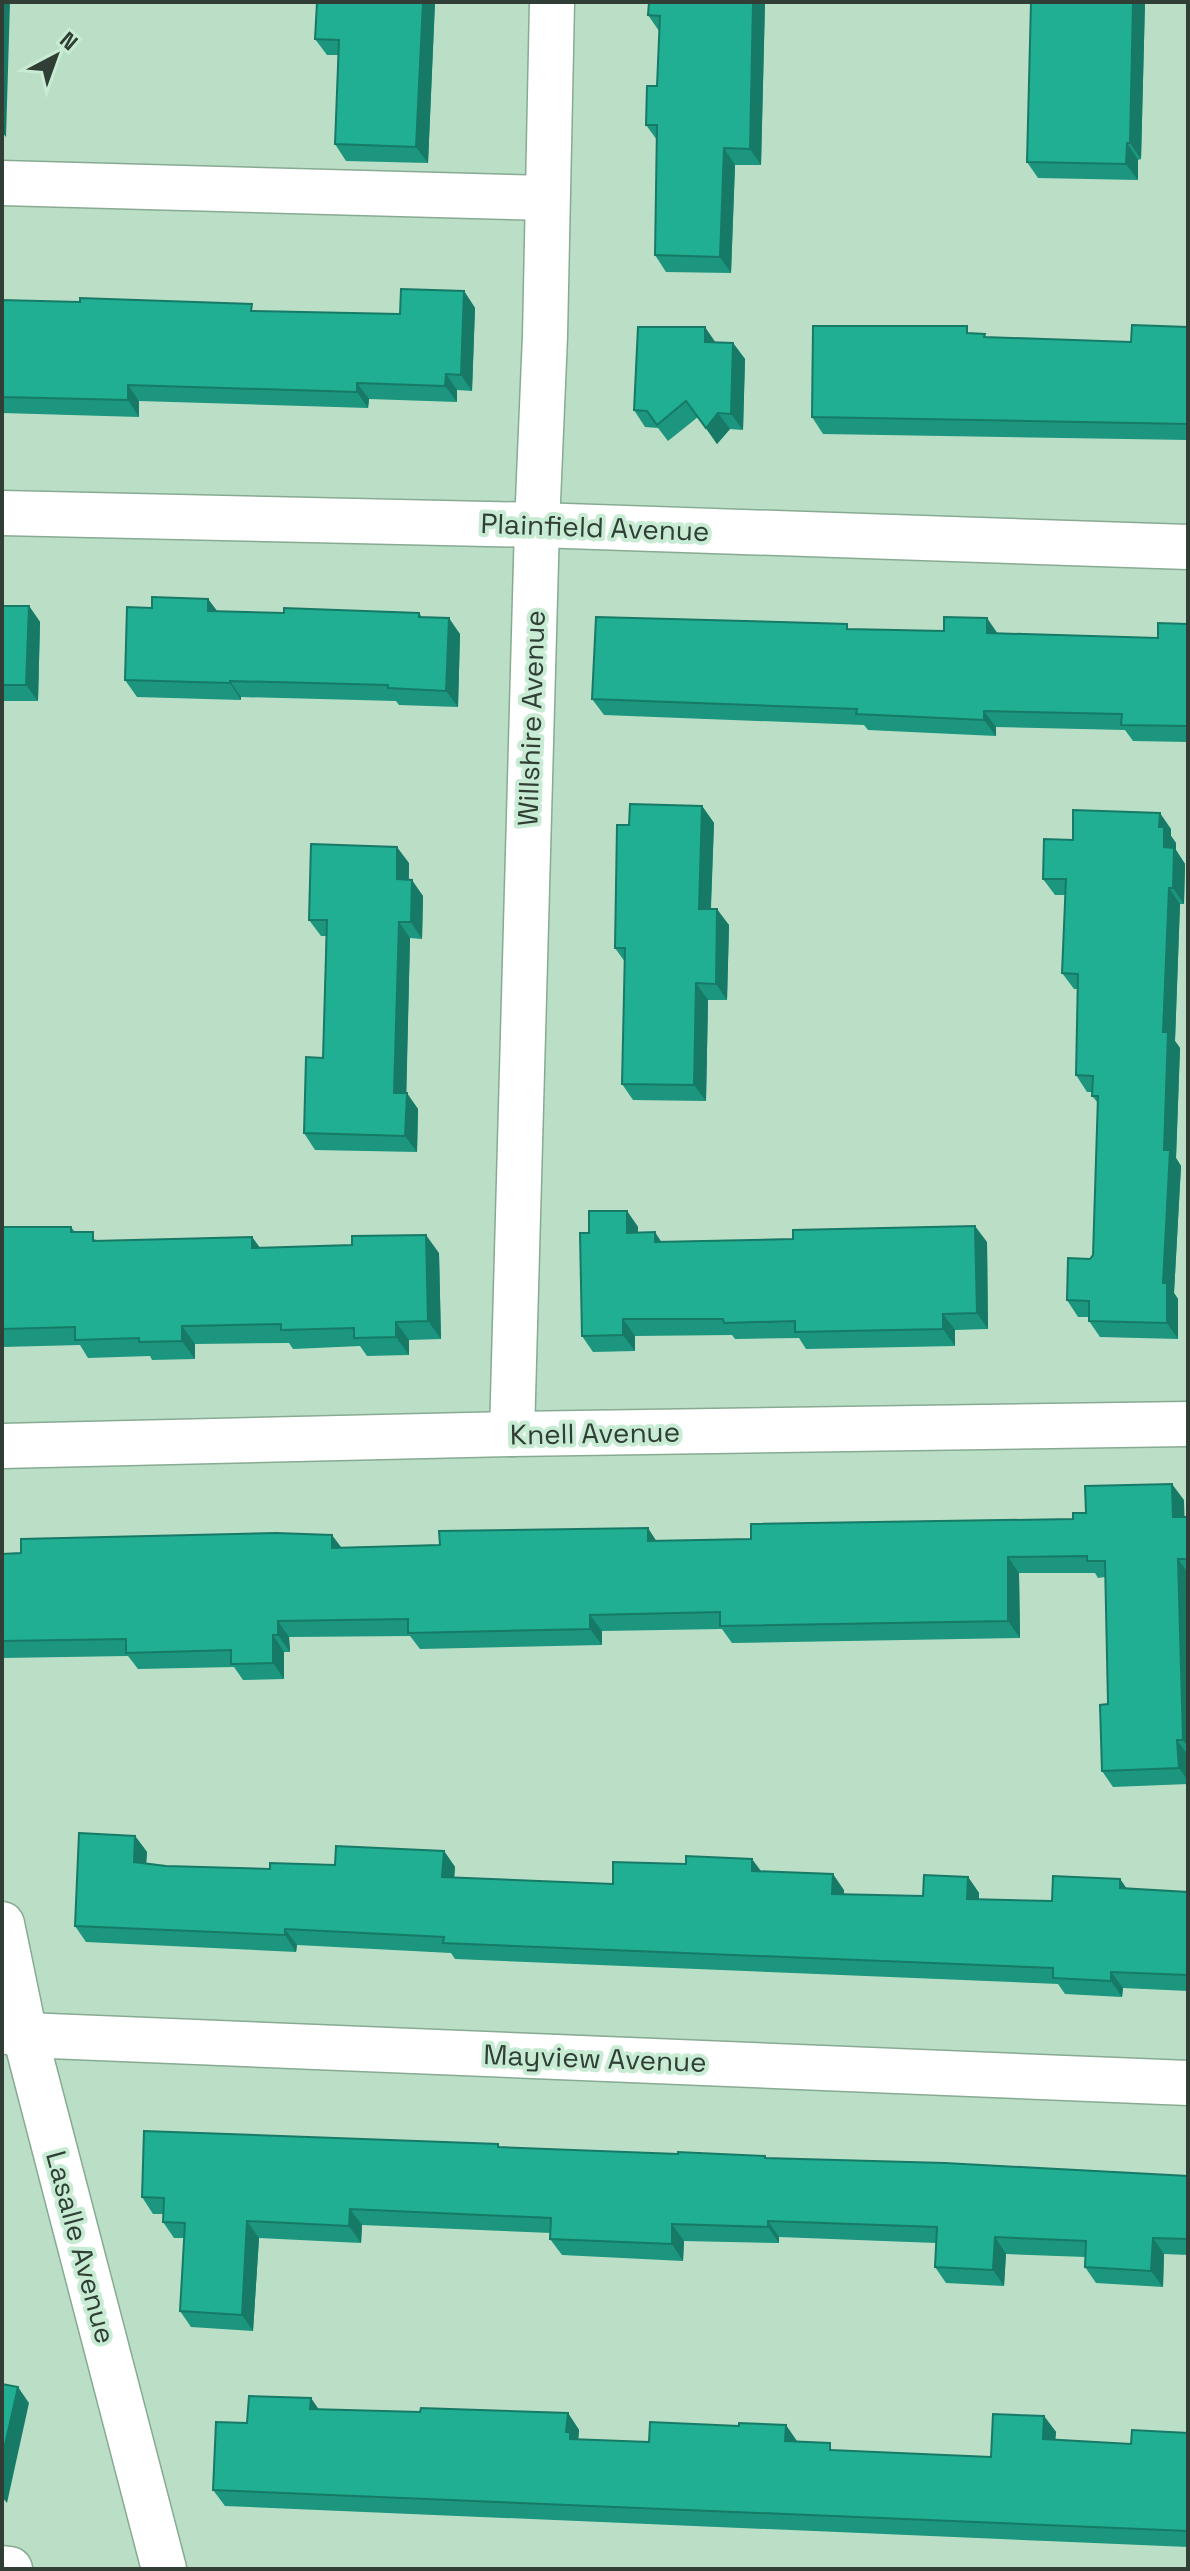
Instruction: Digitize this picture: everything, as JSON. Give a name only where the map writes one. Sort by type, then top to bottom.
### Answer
[{"type":"street","name":"Willshire Avenue","points":[[512,1434],[552,2]]},
{"type":"street","points":[[2,183],[547,198]]},
{"type":"street","name":"Plainfield Avenue","points":[[2,513],[537,525],[1188,547]]},
{"type":"street","name":"Knell Avenue","points":[[2,1446],[512,1434],[1188,1424]]},
{"type":"street","name":"Lasalle Avenue","points":[[2,1924],[14,2033],[164,2569]]},
{"type":"street","name":"Mayview Avenue","points":[[14,2033],[1188,2083]]},
{"type":"street","points":[[2,2568],[10,2569]]},
{"type":"building","points":[[317,2],[423,2],[416,147],[335,144],[339,40],[315,39]]},
{"type":"building","points":[[649,2],[753,2],[750,149],[724,148],[720,257],[655,255],[657,125],[646,125],[647,86],[657,86],[660,16],[648,15]]},
{"type":"building","points":[[1031,2],[1133,2],[1130,143],[1127,143],[1126,164],[1027,162]]},
{"type":"building","points":[[401,289],[464,291],[461,375],[446,374],[445,386],[357,383],[357,392],[128,385],[128,400],[2,397],[2,300],[80,302],[80,298],[252,304],[251,311],[400,314]]},
{"type":"building","points":[[1132,325],[1188,327],[1188,424],[812,417],[813,326],[967,326],[967,333],[985,334],[984,337],[1131,342]]},
{"type":"building","points":[[638,327],[705,327],[705,342],[733,343],[731,414],[718,413],[706,428],[686,401],[657,425],[647,411],[634,410]]},
{"type":"building","points":[[152,597],[208,599],[208,611],[284,613],[284,608],[419,613],[419,617],[449,618],[446,691],[388,688],[388,685],[125,680],[127,607],[152,608]]},
{"type":"building","points":[[2,606],[29,606],[26,685],[2,685]]},
{"type":"building","points":[[596,617],[847,624],[847,629],[944,631],[944,617],[987,618],[987,633],[1158,638],[1158,623],[1188,624],[1188,726],[1121,725],[1122,714],[984,711],[984,720],[856,714],[857,709],[592,699]]},
{"type":"building","points":[[630,804],[702,806],[699,909],[717,909],[716,984],[696,983],[694,1085],[622,1084],[625,948],[615,948],[617,825],[629,825]]},
{"type":"building","points":[[1073,810],[1160,813],[1159,827],[1164,827],[1164,847],[1174,848],[1173,888],[1169,888],[1163,1032],[1168,1032],[1164,1150],[1170,1150],[1163,1283],[1167,1283],[1167,1323],[1089,1321],[1089,1301],[1067,1300],[1068,1258],[1090,1259],[1093,1255],[1098,1096],[1092,1096],[1093,1076],[1076,1075],[1078,974],[1062,973],[1066,879],[1043,879],[1044,839],[1073,840]]},
{"type":"building","points":[[311,844],[397,847],[397,879],[412,880],[411,922],[399,922],[394,1093],[407,1093],[405,1136],[304,1133],[306,1057],[323,1058],[327,920],[309,920]]},
{"type":"building","points":[[589,1211],[627,1211],[627,1233],[655,1232],[655,1242],[793,1239],[793,1230],[975,1226],[977,1313],[943,1314],[943,1329],[795,1332],[795,1321],[724,1323],[723,1319],[623,1319],[623,1335],[582,1336],[580,1233],[589,1233]]},
{"type":"building","points":[[2,1227],[71,1227],[71,1232],[93,1232],[93,1241],[252,1237],[252,1248],[352,1245],[352,1236],[426,1235],[428,1321],[396,1322],[396,1337],[354,1338],[354,1328],[281,1330],[281,1324],[182,1326],[182,1341],[139,1342],[139,1338],[75,1340],[75,1327],[2,1329]]},
{"type":"building","points":[[1172,1484],[1173,1517],[1188,1517],[1188,1559],[1178,1559],[1183,1740],[1177,1740],[1179,1768],[1102,1771],[1100,1705],[1108,1704],[1105,1561],[1087,1561],[1087,1556],[1008,1557],[1008,1621],[720,1626],[720,1612],[590,1615],[590,1629],[408,1633],[408,1619],[278,1621],[278,1635],[273,1635],[273,1663],[231,1664],[231,1650],[126,1653],[126,1639],[2,1641],[2,1554],[21,1553],[21,1539],[276,1533],[332,1535],[332,1548],[440,1545],[439,1531],[648,1528],[648,1541],[751,1539],[751,1524],[1073,1519],[1073,1513],[1086,1513],[1085,1486]]},
{"type":"building","points":[[79,1833],[135,1836],[134,1862],[166,1866],[270,1869],[270,1863],[335,1865],[336,1846],[444,1851],[442,1877],[613,1884],[613,1862],[686,1864],[686,1856],[752,1859],[752,1871],[833,1874],[832,1894],[923,1896],[924,1875],[968,1877],[967,1899],[1052,1901],[1053,1876],[1120,1879],[1120,1888],[1188,1892],[1188,1975],[1111,1972],[1111,1981],[1053,1978],[1053,1968],[443,1943],[444,1937],[285,1929],[285,1935],[75,1926]]},
{"type":"building","points":[[144,2131],[945,2163],[1188,2176],[1188,2239],[1153,2238],[1151,2271],[1085,2267],[1086,2241],[995,2237],[993,2270],[935,2267],[937,2227],[768,2221],[768,2227],[672,2224],[672,2244],[550,2239],[551,2218],[350,2209],[349,2226],[247,2221],[242,2315],[180,2311],[185,2223],[163,2222],[164,2198],[142,2197]]},
{"type":"building","points":[[2,2384],[18,2387],[2,2458]]},
{"type":"building","points":[[249,2396],[311,2398],[310,2409],[420,2412],[421,2408],[568,2413],[566,2432],[570,2432],[570,2439],[649,2442],[650,2422],[786,2425],[785,2441],[830,2443],[830,2450],[991,2457],[993,2414],[1044,2416],[1043,2439],[1131,2444],[1132,2430],[1188,2433],[1188,2531],[213,2490],[216,2422],[247,2423]]}]
